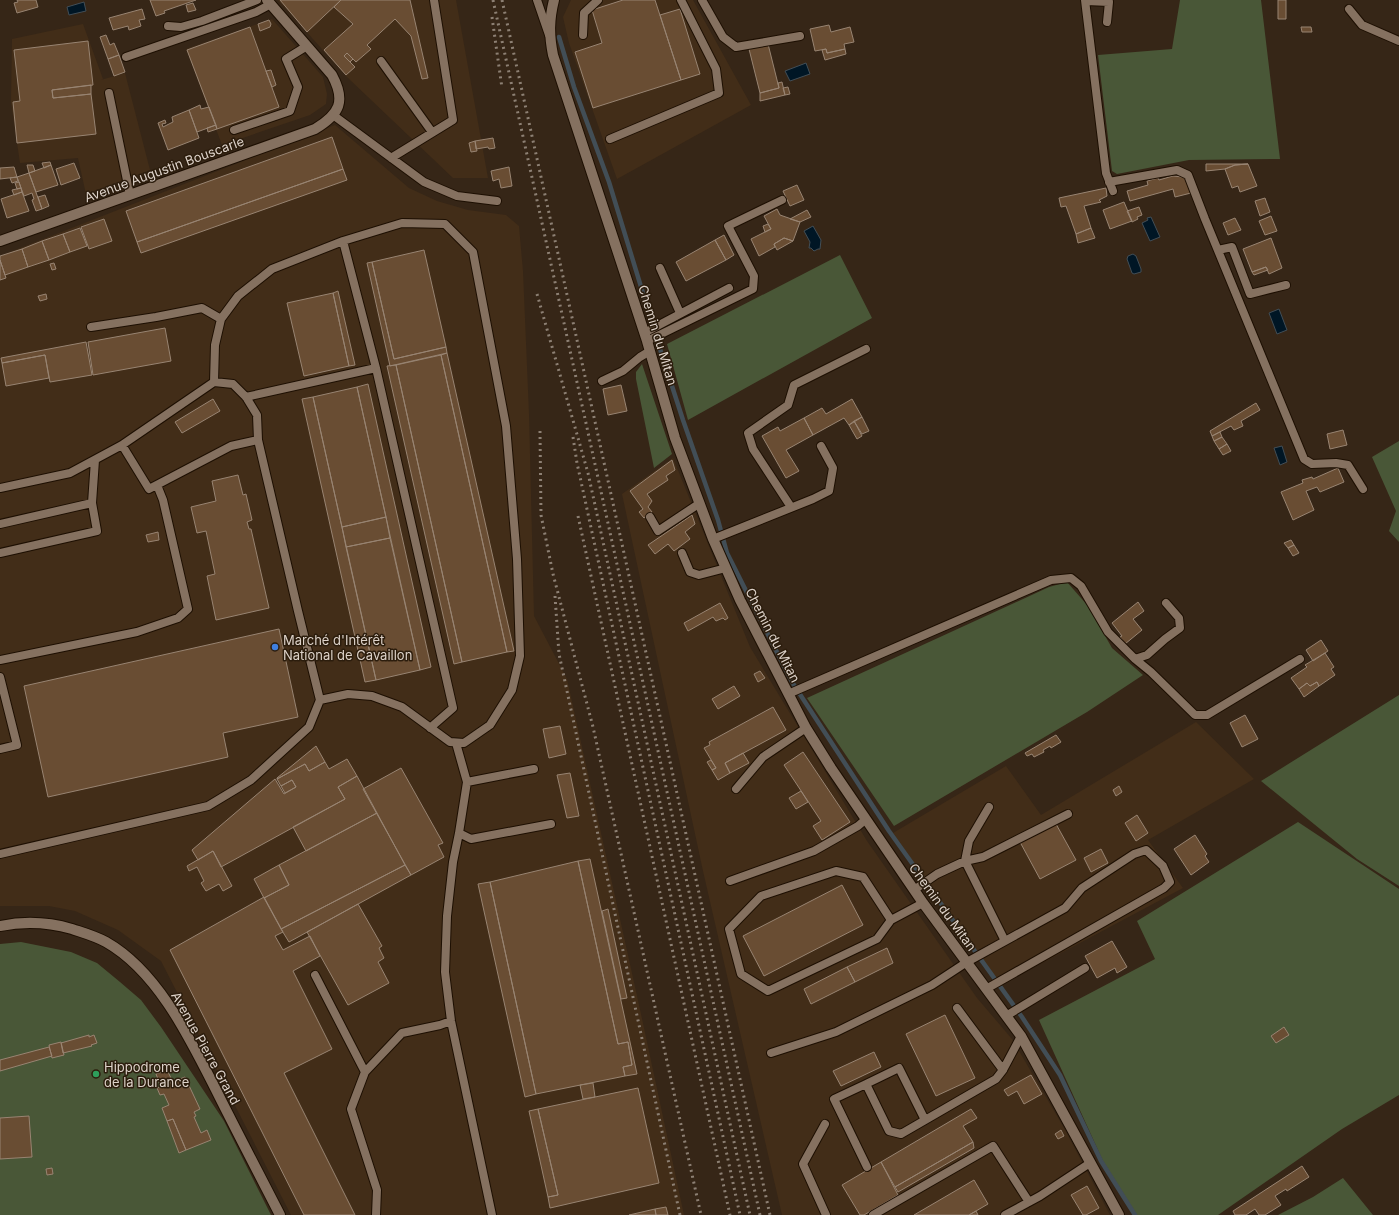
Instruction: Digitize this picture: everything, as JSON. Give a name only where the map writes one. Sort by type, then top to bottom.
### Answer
[{"type":"street","name":"Chemin du Mitan","points":[[554,0],[550,16],[550,39],[553,55],[647,342],[675,438],[713,540],[740,600],[806,728],[865,820],[923,903],[1021,1036],[1119,1215]]},
{"type":"street","points":[[269,2],[332,75],[338,85],[340,94],[338,108],[333,115]]},
{"type":"street","name":"Avenue Augustin Bouscarle","points":[[0,241],[315,129],[326,122],[333,115]]},
{"type":"street","name":"Avenue Pierre Grand","points":[[0,926],[22,922],[65,927],[89,934],[106,943],[132,962],[156,988],[192,1045],[280,1215]]},
{"type":"lane","points":[[168,26],[181,26],[195,23],[257,0]]},
{"type":"lane","points":[[391,158],[453,120],[434,0]]},
{"type":"lane","points":[[537,0],[550,39]]},
{"type":"lane","points":[[583,35],[584,14],[598,0]]},
{"type":"lane","points":[[610,139],[719,94],[716,69],[681,0]]},
{"type":"lane","points":[[702,0],[723,37],[736,47],[800,36]]},
{"type":"lane","points":[[1108,22],[1109,2],[1085,1],[1106,174],[1113,191]]},
{"type":"lane","points":[[126,57],[256,12],[269,2]]},
{"type":"lane","points":[[1349,9],[1362,24],[1399,41]]},
{"type":"lane","points":[[234,130],[290,111],[298,87],[286,59],[307,46]]},
{"type":"lane","points":[[381,61],[432,132]]},
{"type":"lane","points":[[109,93],[130,195]]},
{"type":"lane","points":[[333,115],[424,182],[457,196],[497,201]]},
{"type":"lane","points":[[1109,182],[1177,170],[1188,175],[1304,459],[1312,464],[1336,463],[1348,465],[1363,489]]},
{"type":"lane","points":[[647,342],[753,289],[754,276],[728,226],[782,200]]},
{"type":"lane","points":[[214,382],[215,345],[221,319],[238,296],[272,270],[343,241],[402,223],[445,224],[473,252],[506,426],[517,559],[520,656],[512,690],[490,725],[464,743],[450,742],[402,707],[372,696],[348,694],[320,700]]},
{"type":"lane","points":[[343,241],[376,368],[453,708],[430,728]]},
{"type":"lane","points":[[1218,250],[1232,247],[1250,294],[1286,286]]},
{"type":"lane","points":[[660,268],[680,313]]},
{"type":"lane","points":[[602,381],[623,371],[640,357],[647,342],[680,313],[729,288]]},
{"type":"lane","points":[[91,327],[202,308],[221,319]]},
{"type":"lane","points":[[792,507],[753,449],[748,433],[788,405],[794,385],[866,349]]},
{"type":"lane","points":[[246,397],[376,368]]},
{"type":"lane","points":[[0,488],[70,473],[122,445],[214,382],[233,384],[246,397],[257,415],[258,440],[320,700],[309,727],[251,780],[208,806],[0,854]]},
{"type":"lane","points":[[122,445],[149,489],[231,446],[258,440]]},
{"type":"lane","points":[[713,540],[813,499],[829,490],[833,468],[820,446]]},
{"type":"lane","points":[[0,553],[97,531],[92,503],[95,460]]},
{"type":"lane","points":[[0,660],[137,632],[178,618],[188,609],[163,500],[157,485]]},
{"type":"lane","points":[[0,524],[92,503]]},
{"type":"lane","points":[[650,517],[658,531],[700,503]]},
{"type":"lane","points":[[682,552],[690,572],[699,575],[726,568]]},
{"type":"lane","points":[[788,694],[1051,580],[1071,578],[1081,586],[1108,632],[1195,714],[1207,715],[1300,659]]},
{"type":"lane","points":[[1135,659],[1147,655],[1180,628],[1179,618],[1166,602]]},
{"type":"lane","points":[[0,677],[17,745],[0,749]]},
{"type":"lane","points":[[736,789],[763,757],[806,728]]},
{"type":"lane","points":[[456,743],[467,782],[460,833],[453,862],[447,916],[445,972],[451,1021],[492,1215]]},
{"type":"lane","points":[[467,782],[534,769]]},
{"type":"lane","points":[[989,807],[969,841],[965,861],[1005,941]]},
{"type":"lane","points":[[914,890],[937,874],[965,861],[983,857],[1068,814]]},
{"type":"lane","points":[[730,881],[814,851],[858,826],[865,820]]},
{"type":"lane","points":[[460,833],[471,839],[551,824]]},
{"type":"lane","points":[[771,1053],[836,1032],[932,985],[967,962],[1064,908],[1082,888],[1134,854],[1146,850],[1162,866],[1170,882],[1164,888],[986,989]]},
{"type":"lane","points":[[891,920],[863,877],[836,871],[761,896],[730,929],[741,974],[768,991],[877,938],[891,920],[923,903]]},
{"type":"lane","points":[[1006,1016],[1085,968]]},
{"type":"lane","points":[[315,975],[365,1072]]},
{"type":"lane","points":[[957,1008],[1003,1070]]},
{"type":"lane","points":[[376,1215],[377,1190],[352,1109],[365,1072],[402,1033],[440,1025],[451,1021]]},
{"type":"lane","points":[[866,1084],[889,1131],[901,1134],[996,1079],[1003,1070],[1021,1036]]},
{"type":"lane","points":[[867,1167],[834,1099],[899,1068],[925,1120]]},
{"type":"lane","points":[[825,1124],[802,1164],[826,1215]]},
{"type":"lane","points":[[873,1215],[993,1146],[1029,1202]]},
{"type":"lane","points":[[1005,1215],[1029,1202],[1090,1163]]},
{"type":"shaded area","points":[[278,0],[456,0],[488,178],[453,178],[347,77]]},
{"type":"shaded area","points":[[571,0],[693,0],[751,105],[617,179],[569,43],[563,17]]},
{"type":"shaded area","points":[[272,19],[323,77],[327,94],[326,104],[310,115],[222,145],[186,49]]},
{"type":"shaded area","points":[[83,24],[103,79],[101,80],[125,73],[150,170],[86,194],[78,158],[20,163],[11,102],[12,39]]},
{"type":"shaded area","name":"Marché d'Intérêt National de Cavaillon","points":[[335,125],[409,188],[437,201],[468,210],[506,215],[519,226],[523,271],[529,414],[534,616],[567,679],[684,1215],[291,1215],[161,961],[118,930],[75,911],[49,906],[0,906],[0,256]]},
{"type":"shaded area","points":[[673,458],[750,647],[867,841],[977,998],[1012,1039],[1064,1128],[1110,1215],[782,1215],[703,871],[622,494]]},
{"type":"shaded area","points":[[1196,722],[1254,779],[1148,840],[1183,888],[1001,985],[893,833],[1006,766],[1041,815]]},
{"type":"green space","points":[[1180,0],[1261,0],[1280,159],[1189,160],[1117,174],[1112,171],[1098,55],[1172,49]]},
{"type":"green space","points":[[840,255],[872,318],[688,420],[667,344]]},
{"type":"green space","points":[[642,364],[672,454],[654,468],[636,379],[636,372]]},
{"type":"green space","points":[[1399,441],[1399,542],[1389,531],[1396,511],[1372,457]]},
{"type":"green space","points":[[1067,582],[1088,606],[1112,648],[1143,675],[1087,712],[894,826],[807,698],[1049,587]]},
{"type":"green space","points":[[1399,695],[1399,886],[1357,859],[1261,781]]},
{"type":"green space","points":[[1298,822],[1399,889],[1399,1095],[1342,1129],[1218,1215],[1137,1215],[1103,1161],[1039,1020],[1155,959],[1137,921]]},
{"type":"green space","name":"Hippodrome de la Durance","points":[[21,942],[71,952],[97,963],[141,1000],[161,1027],[224,1121],[271,1215],[0,1215],[0,944]]},
{"type":"green space","points":[[1343,1178],[1373,1215],[1278,1215],[1313,1197]]},
{"type":"water","points":[[84,2],[86,11],[69,15],[67,7]]},
{"type":"water","points":[[806,63],[810,74],[790,81],[785,71]]},
{"type":"water","points":[[1151,217],[1160,237],[1150,241],[1142,223],[1148,220],[1147,218]]},
{"type":"water","points":[[813,226],[821,240],[820,249],[814,251],[809,248],[810,242],[804,231]]},
{"type":"water","points":[[1133,254],[1136,256],[1141,269],[1141,272],[1134,274],[1132,273],[1127,259],[1128,256]]},
{"type":"water","points":[[1279,309],[1287,330],[1277,334],[1269,313]]},
{"type":"water","points":[[1282,446],[1287,462],[1280,465],[1274,448]]},
{"type":"building","points":[[17,0],[36,0],[38,7],[17,13],[14,3],[18,2]]},
{"type":"building","points":[[150,0],[196,0],[164,11],[165,13],[156,16]]},
{"type":"building","points":[[280,0],[341,0],[307,32]]},
{"type":"building","points":[[341,0],[410,0],[428,78],[422,79],[411,36],[395,19],[367,45],[371,49],[356,62],[347,53],[344,56],[355,67],[346,75],[324,50],[353,24],[334,7]]},
{"type":"building","points":[[623,0],[655,0],[681,80],[593,108],[575,52],[602,43],[592,10]]},
{"type":"building","points":[[1278,0],[1286,0],[1286,19],[1278,19]]},
{"type":"building","points":[[193,3],[196,10],[188,12],[186,5]]},
{"type":"building","points":[[142,9],[145,19],[139,20],[141,26],[129,30],[128,26],[113,30],[109,18]]},
{"type":"building","points":[[680,9],[700,74],[681,80],[660,15]]},
{"type":"building","points":[[269,20],[271,24],[270,27],[260,31],[258,24]]},
{"type":"building","points":[[829,25],[831,32],[850,27],[854,42],[844,44],[845,49],[827,53],[826,49],[815,51],[810,29]]},
{"type":"building","points":[[250,27],[279,107],[217,129],[187,50]]},
{"type":"building","points":[[1301,27],[1311,27],[1312,32],[1302,32]]},
{"type":"building","points":[[106,35],[110,45],[114,43],[119,55],[108,59],[100,37]]},
{"type":"building","points":[[88,41],[93,85],[52,90],[53,98],[91,94],[96,134],[17,143],[13,102],[20,101],[14,50]]},
{"type":"building","points":[[768,44],[779,88],[760,93],[749,49]]},
{"type":"building","points":[[826,49],[827,53],[845,49],[846,54],[825,60],[822,50]]},
{"type":"building","points":[[347,53],[353,59],[350,62],[344,56]]},
{"type":"building","points":[[119,55],[125,72],[114,76],[108,59]]},
{"type":"building","points":[[271,70],[276,85],[272,87],[266,71]]},
{"type":"building","points":[[782,82],[785,95],[760,101],[760,93],[779,88],[778,83]]},
{"type":"building","points":[[91,85],[91,94],[53,98],[52,90]]},
{"type":"building","points":[[788,87],[790,94],[785,95],[783,88]]},
{"type":"building","points":[[200,105],[201,109],[209,107],[216,125],[197,132],[189,110]]},
{"type":"building","points":[[189,110],[199,138],[168,150],[158,123],[165,120],[166,123],[162,124],[163,127],[173,122],[172,117]]},
{"type":"building","points":[[216,125],[217,129],[208,132],[207,128]]},
{"type":"building","points":[[332,137],[343,169],[137,242],[126,211]]},
{"type":"building","points":[[493,138],[495,148],[489,149],[488,147],[476,149],[475,141]]},
{"type":"building","points":[[475,141],[477,151],[471,152],[469,143]]},
{"type":"building","points":[[50,162],[51,165],[44,168],[42,163]]},
{"type":"building","points":[[74,163],[80,178],[61,185],[56,169]]},
{"type":"building","points":[[1206,164],[1248,164],[1206,171]]},
{"type":"building","points":[[1248,164],[1257,186],[1240,192],[1238,186],[1232,188],[1225,169],[1235,165]]},
{"type":"building","points":[[27,165],[33,165],[35,171],[29,173]]},
{"type":"building","points":[[51,165],[58,185],[36,192],[29,173]]},
{"type":"building","points":[[14,167],[17,177],[0,179],[0,168]]},
{"type":"building","points":[[509,167],[512,186],[501,188],[499,179],[493,181],[491,171]]},
{"type":"building","points":[[343,169],[347,180],[141,253],[137,242]]},
{"type":"building","points":[[29,173],[42,209],[36,211],[32,200],[34,199],[32,193],[24,196],[17,177]]},
{"type":"building","points":[[1173,176],[1183,177],[1186,180],[1191,193],[1175,197],[1173,189],[1130,201],[1127,191],[1148,185],[1147,181],[1158,178],[1159,180]]},
{"type":"building","points":[[17,177],[18,181],[12,183],[10,178]]},
{"type":"building","points":[[19,182],[21,188],[17,189],[15,183]]},
{"type":"building","points":[[797,185],[804,200],[790,206],[783,191]]},
{"type":"building","points":[[21,188],[22,192],[14,195],[12,190]]},
{"type":"building","points":[[1106,188],[1107,196],[1099,200],[1101,202],[1084,206],[1091,228],[1076,234],[1066,206],[1061,207],[1059,198]]},
{"type":"building","points":[[22,192],[29,211],[7,218],[1,199]]},
{"type":"building","points":[[45,195],[49,206],[42,209],[38,197]]},
{"type":"building","points":[[1265,198],[1270,212],[1260,216],[1255,201]]},
{"type":"building","points":[[1124,202],[1132,221],[1110,229],[1103,210]]},
{"type":"building","points":[[1139,207],[1142,215],[1137,217],[1138,219],[1132,222],[1127,211]]},
{"type":"building","points":[[777,209],[780,215],[800,222],[793,241],[784,238],[774,244],[775,247],[759,256],[751,239],[771,229],[764,216]]},
{"type":"building","points":[[807,210],[811,217],[800,222],[790,219]]},
{"type":"building","points":[[1271,216],[1277,231],[1265,235],[1259,221]]},
{"type":"building","points":[[1235,218],[1241,230],[1228,235],[1223,223]]},
{"type":"building","points":[[104,219],[112,241],[89,249],[81,227]]},
{"type":"building","points":[[768,224],[771,229],[765,232],[763,226]]},
{"type":"building","points":[[80,228],[87,246],[70,252],[63,234]]},
{"type":"building","points":[[1091,228],[1095,238],[1078,243],[1076,234]]},
{"type":"building","points":[[63,234],[70,252],[49,260],[42,241]]},
{"type":"building","points":[[724,235],[734,255],[726,260],[715,240]]},
{"type":"building","points":[[784,238],[793,241],[777,250],[774,244]]},
{"type":"building","points":[[1271,238],[1282,268],[1269,274],[1266,267],[1252,272],[1243,249]]},
{"type":"building","points":[[715,240],[726,260],[686,281],[676,262]]},
{"type":"building","points":[[42,241],[49,260],[28,267],[22,249]]},
{"type":"building","points":[[22,249],[28,267],[5,275],[0,256]]},
{"type":"building","points":[[424,250],[446,347],[394,359],[372,262]]},
{"type":"building","points":[[0,260],[6,278],[0,280]]},
{"type":"building","points":[[372,262],[394,359],[446,347],[447,353],[390,366],[367,263]]},
{"type":"building","points":[[54,263],[56,269],[52,270],[50,264]]},
{"type":"building","points":[[1266,267],[1268,270],[1254,275],[1252,272]]},
{"type":"building","points":[[338,291],[355,365],[349,366],[333,293]]},
{"type":"building","points":[[333,293],[349,366],[304,376],[287,303]]},
{"type":"building","points":[[46,294],[47,299],[40,301],[38,296]]},
{"type":"building","points":[[165,328],[171,361],[93,375],[88,342]]},
{"type":"building","points":[[86,342],[92,375],[50,382],[45,355],[2,363],[1,358]]},
{"type":"building","points":[[447,353],[514,651],[507,652],[441,355]]},
{"type":"building","points":[[45,355],[49,378],[6,386],[2,363]]},
{"type":"building","points":[[441,355],[507,652],[462,662],[396,365]]},
{"type":"building","points":[[396,365],[462,662],[454,664],[387,366]]},
{"type":"building","points":[[368,384],[431,667],[420,670],[357,387]]},
{"type":"building","points":[[621,385],[627,411],[608,415],[603,389]]},
{"type":"building","points":[[357,387],[386,517],[342,527],[313,397]]},
{"type":"building","points":[[313,397],[376,680],[365,682],[302,399]]},
{"type":"building","points":[[213,399],[220,411],[182,433],[175,422]]},
{"type":"building","points":[[852,399],[862,417],[849,425],[844,418],[813,435],[804,418],[822,408],[826,414]]},
{"type":"building","points":[[1256,403],[1260,410],[1241,421],[1243,426],[1234,430],[1231,426],[1212,436],[1210,431]]},
{"type":"building","points":[[862,417],[869,431],[862,434],[854,421]]},
{"type":"building","points":[[804,418],[813,435],[786,450],[799,471],[786,478],[762,436],[778,427],[780,431]]},
{"type":"building","points":[[854,421],[862,436],[857,439],[849,425]]},
{"type":"building","points":[[1343,430],[1347,445],[1330,449],[1327,434]]},
{"type":"building","points":[[1220,432],[1222,437],[1214,441],[1212,436]]},
{"type":"building","points":[[1222,437],[1227,444],[1219,449],[1214,441]]},
{"type":"building","points":[[1227,444],[1231,451],[1223,455],[1219,449]]},
{"type":"building","points":[[672,460],[675,470],[666,476],[668,480],[647,494],[652,501],[648,507],[652,512],[644,518],[639,512],[643,509],[630,491]]},
{"type":"building","points":[[1338,468],[1344,482],[1320,492],[1317,487],[1306,491],[1314,510],[1293,520],[1281,492],[1303,483],[1302,480],[1312,477],[1313,479]]},
{"type":"building","points":[[238,475],[243,495],[246,494],[252,520],[247,522],[249,529],[251,529],[269,608],[216,620],[207,576],[215,574],[206,531],[197,533],[191,507],[216,501],[212,481]]},
{"type":"building","points":[[692,515],[695,524],[685,532],[690,539],[674,551],[668,544],[655,554],[648,545]]},
{"type":"building","points":[[386,517],[390,538],[346,547],[342,527]]},
{"type":"building","points":[[158,532],[159,540],[148,542],[146,535]]},
{"type":"building","points":[[390,538],[420,670],[376,680],[346,547]]},
{"type":"building","points":[[1291,540],[1294,545],[1288,548],[1284,543]]},
{"type":"building","points":[[1294,545],[1299,553],[1293,556],[1288,548]]},
{"type":"building","points":[[1138,602],[1144,611],[1133,619],[1142,630],[1125,644],[1120,637],[1122,636],[1112,623]]},
{"type":"building","points":[[720,603],[728,618],[725,620],[723,618],[716,621],[713,617],[688,631],[684,623]]},
{"type":"building","points":[[279,629],[298,717],[223,733],[228,757],[48,797],[24,686]]},
{"type":"building","points":[[1321,640],[1328,651],[1313,661],[1306,650]]},
{"type":"building","points":[[1325,653],[1334,667],[1331,669],[1335,675],[1319,686],[1317,682],[1310,686],[1307,683],[1299,689],[1291,678],[1307,667],[1305,665]]},
{"type":"building","points":[[760,671],[765,678],[758,682],[754,674]]},
{"type":"building","points":[[1317,682],[1319,686],[1304,697],[1299,689],[1307,683],[1310,686]]},
{"type":"building","points":[[734,686],[740,696],[718,709],[712,699]]},
{"type":"building","points":[[773,707],[786,730],[725,763],[730,773],[718,780],[712,770],[716,768],[704,748],[710,745],[709,742]]},
{"type":"building","points":[[1245,715],[1258,739],[1242,747],[1230,723]]},
{"type":"building","points":[[560,726],[566,754],[549,758],[543,729]]},
{"type":"building","points":[[1056,735],[1061,742],[1051,748],[1050,746],[1043,750],[1044,752],[1034,757],[1032,754],[1027,756],[1025,753]]},
{"type":"building","points":[[316,746],[325,762],[309,771],[305,764],[277,779],[277,778]]},
{"type":"building","points":[[803,752],[850,822],[822,840],[813,826],[821,821],[784,765]]},
{"type":"building","points":[[743,753],[749,763],[730,773],[725,763]]},
{"type":"building","points":[[347,759],[357,776],[338,787],[345,799],[221,867],[213,851],[198,860],[192,850],[275,779],[284,794],[296,787],[292,780],[281,786],[277,779],[305,764],[309,771],[325,762],[329,769]]},
{"type":"building","points":[[711,760],[716,768],[712,770],[707,762]]},
{"type":"building","points":[[401,768],[443,843],[438,845],[444,857],[411,875],[363,789]]},
{"type":"building","points":[[570,773],[579,816],[567,818],[557,775]]},
{"type":"building","points":[[357,776],[377,813],[306,851],[293,827],[345,799],[338,787]]},
{"type":"building","points":[[292,780],[296,787],[285,793],[281,786]]},
{"type":"building","points":[[1119,786],[1122,792],[1116,796],[1113,790]]},
{"type":"building","points":[[801,791],[808,802],[796,809],[789,798]]},
{"type":"building","points":[[377,813],[405,865],[281,929],[264,898],[289,885],[279,865]]},
{"type":"building","points":[[1137,815],[1148,833],[1136,841],[1125,823]]},
{"type":"building","points":[[1056,824],[1076,860],[1040,879],[1020,842]]},
{"type":"building","points":[[1195,835],[1207,854],[1205,856],[1209,862],[1191,875],[1174,849]]},
{"type":"building","points":[[1101,849],[1108,863],[1091,872],[1084,858]]},
{"type":"building","points":[[213,851],[232,886],[223,891],[219,884],[206,891],[201,883],[204,881],[197,867],[189,871],[187,866]]},
{"type":"building","points":[[590,859],[637,1074],[625,1076],[623,1067],[632,1065],[628,1042],[618,1044],[578,861]]},
{"type":"building","points":[[578,861],[618,1044],[628,1042],[632,1065],[623,1067],[625,1076],[536,1094],[490,882]]},
{"type":"building","points":[[279,865],[289,885],[264,898],[254,879]]},
{"type":"building","points":[[405,865],[411,875],[289,942],[281,929]]},
{"type":"building","points":[[490,882],[536,1094],[525,1097],[478,884]]},
{"type":"building","points":[[842,885],[863,925],[764,976],[743,936]]},
{"type":"building","points":[[264,897],[283,932],[275,936],[283,950],[310,936],[320,956],[293,971],[332,1049],[284,1073],[355,1215],[304,1215],[170,950]]},
{"type":"building","points":[[358,904],[382,946],[379,948],[384,958],[378,962],[389,983],[348,1005],[307,932]]},
{"type":"building","points":[[608,909],[627,998],[621,999],[602,911]]},
{"type":"building","points":[[1112,941],[1127,967],[1117,973],[1115,968],[1097,978],[1085,956]]},
{"type":"building","points":[[887,948],[893,963],[855,982],[847,967]]},
{"type":"building","points":[[847,967],[855,982],[811,1004],[804,989]]},
{"type":"building","points":[[945,1015],[975,1078],[936,1096],[906,1034]]},
{"type":"building","points":[[1284,1027],[1289,1035],[1276,1043],[1271,1036]]},
{"type":"building","points":[[89,1035],[89,1037],[94,1035],[97,1043],[91,1045],[92,1046],[63,1053],[61,1043]]},
{"type":"building","points":[[61,1042],[64,1055],[52,1058],[49,1045]]},
{"type":"building","points":[[49,1047],[52,1056],[0,1071],[0,1060]]},
{"type":"building","points":[[874,1052],[881,1067],[841,1086],[833,1071]]},
{"type":"building","points":[[167,1070],[173,1082],[161,1087],[156,1074]]},
{"type":"building","points":[[1031,1075],[1042,1094],[1024,1104],[1017,1091],[1008,1096],[1004,1090]]},
{"type":"building","points":[[185,1077],[200,1109],[194,1112],[196,1116],[194,1117],[201,1133],[207,1130],[211,1140],[186,1150],[173,1119],[167,1121],[162,1108],[169,1105],[164,1094],[160,1095],[157,1088]]},
{"type":"building","points":[[593,1083],[595,1097],[583,1099],[580,1085]]},
{"type":"building","points":[[638,1088],[659,1183],[550,1208],[548,1197],[558,1195],[538,1109]]},
{"type":"building","points":[[538,1109],[558,1195],[548,1197],[529,1111]]},
{"type":"building","points":[[971,1109],[977,1118],[963,1126],[973,1142],[895,1187],[881,1162]]},
{"type":"building","points":[[29,1116],[32,1157],[0,1159],[0,1118]]},
{"type":"building","points":[[173,1119],[186,1150],[179,1153],[167,1121]]},
{"type":"building","points":[[1061,1130],[1064,1136],[1058,1139],[1055,1134]]},
{"type":"building","points":[[973,1142],[974,1148],[898,1192],[895,1187]]},
{"type":"building","points":[[881,1162],[898,1195],[864,1215],[860,1215],[842,1185]]},
{"type":"building","points":[[1302,1166],[1309,1177],[1287,1191],[1286,1189],[1275,1196],[1281,1205],[1265,1215],[1259,1215],[1255,1209],[1246,1215],[1235,1215],[1233,1211]]},
{"type":"building","points":[[52,1168],[53,1174],[47,1175],[46,1169]]},
{"type":"building","points":[[974,1180],[988,1204],[976,1211],[969,1215],[914,1215]]},
{"type":"building","points":[[1087,1186],[1099,1208],[1086,1215],[1083,1215],[1071,1195]]},
{"type":"building","points":[[666,1207],[668,1215],[656,1215],[655,1209]]},
{"type":"building","points":[[655,1209],[656,1215],[629,1215]]},
{"type":"building","points":[[976,1211],[978,1215],[969,1215]]},
{"type":"waterway","points":[[559,37],[574,87],[609,182],[660,349],[718,520],[727,553],[792,682],[889,831],[1022,1017],[1060,1075],[1101,1161],[1135,1215]]},
{"type":"railway","points":[[493,0],[760,1215]]},
{"type":"railway","points":[[502,0],[770,1215]]},
{"type":"railway","points":[[492,17],[502,88]]},
{"type":"railway","points":[[537,294],[588,473],[750,1215]]},
{"type":"railway","points":[[540,431],[541,515],[553,574],[593,727],[701,1215]]},
{"type":"railway","points":[[573,437],[577,463],[740,1215]]},
{"type":"railway","points":[[578,516],[730,1215]]},
{"type":"railway","points":[[555,596],[559,654],[680,1215]]},
{"type":"place","name":"Marché d'Intérêt National de Cavaillon","points":[[275,647]]},
{"type":"place","name":"Hippodrome de la Durance","points":[[96,1074]]}]
